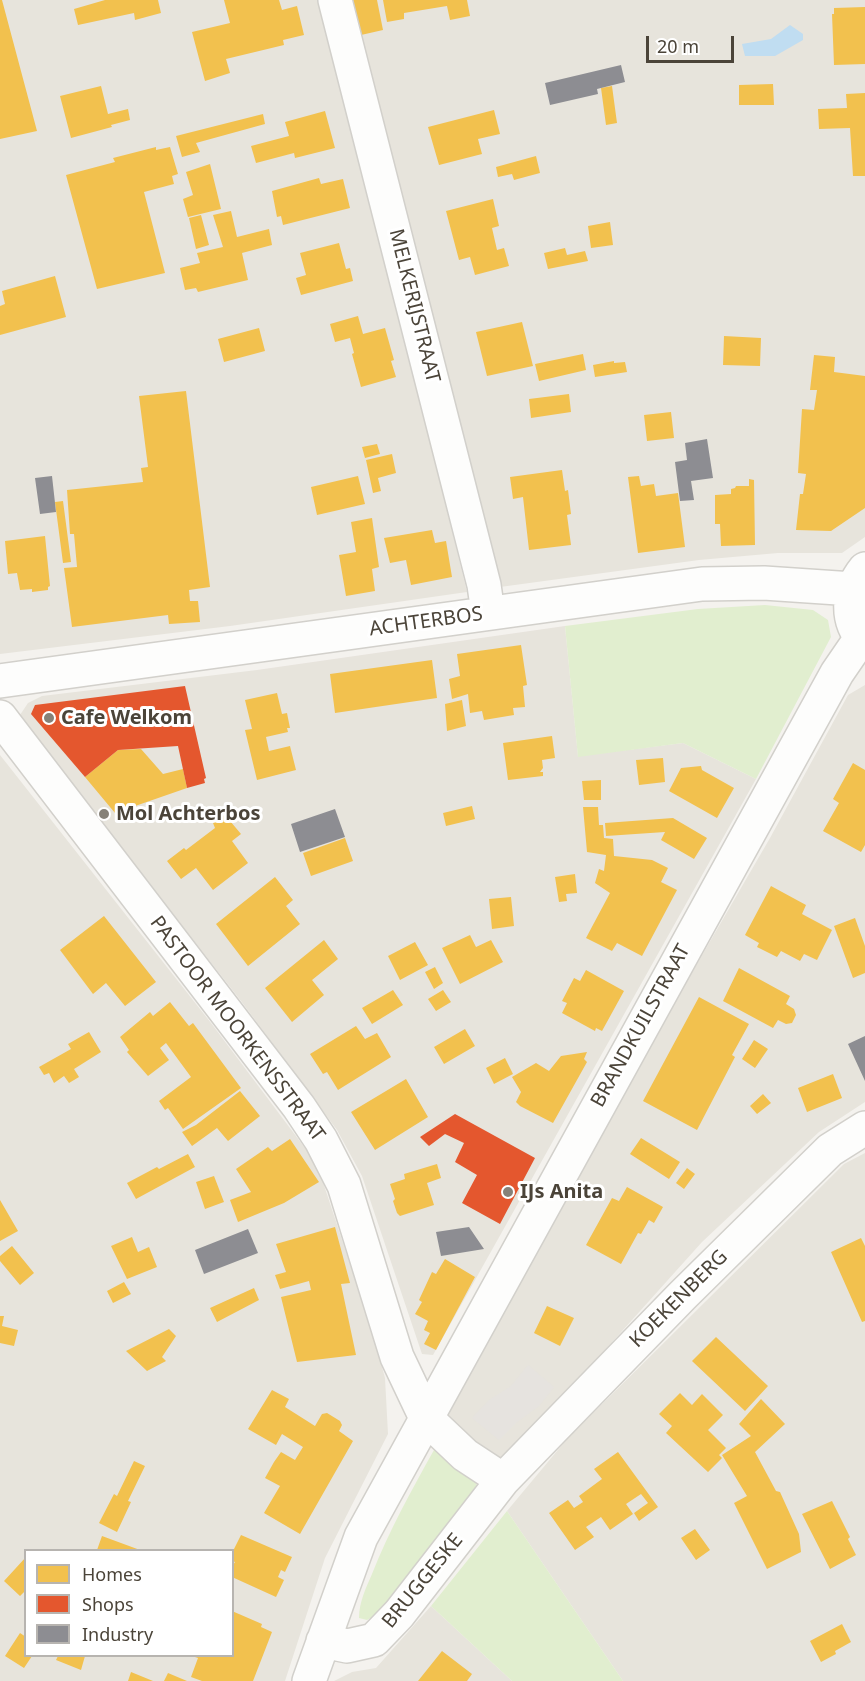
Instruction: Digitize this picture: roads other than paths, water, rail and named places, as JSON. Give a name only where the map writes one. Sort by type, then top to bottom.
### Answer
[{"type":"street","name":"MELKERIJSTRAAT","points":[[335,0],[484,585],[488,613]]},
{"type":"street","name":"ACHTERBOS","points":[[0,681],[702,584],[859,579],[850,602],[854,627],[863,640]]},
{"type":"street","name":"BRANDKUILSTRAAT","points":[[426,1418],[825,694],[863,640]]},
{"type":"street","name":"PASTOOR MOORKENSSTRAAT","points":[[0,717],[260,1054],[321,1140],[344,1185],[397,1357],[426,1418],[465,1455],[503,1480]]},
{"type":"street","name":"KOEKENBERG","points":[[503,1480],[682,1296],[830,1149],[865,1128]]},
{"type":"street","points":[[309,1681],[361,1537],[426,1418]]},
{"type":"street","name":"BRUGGESKE","points":[[323,1641],[347,1646],[374,1640],[399,1614],[503,1480]]},
{"type":"water","points":[[790,25],[803,34],[803,40],[775,56],[745,56],[742,44],[771,39]]},
{"type":"place","name":"Cafe Welkom","points":[[49,718]]},
{"type":"place","name":"Mol Achterbos","points":[[104,814]]},
{"type":"place","name":"IJs Anita","points":[[508,1192]]}]
